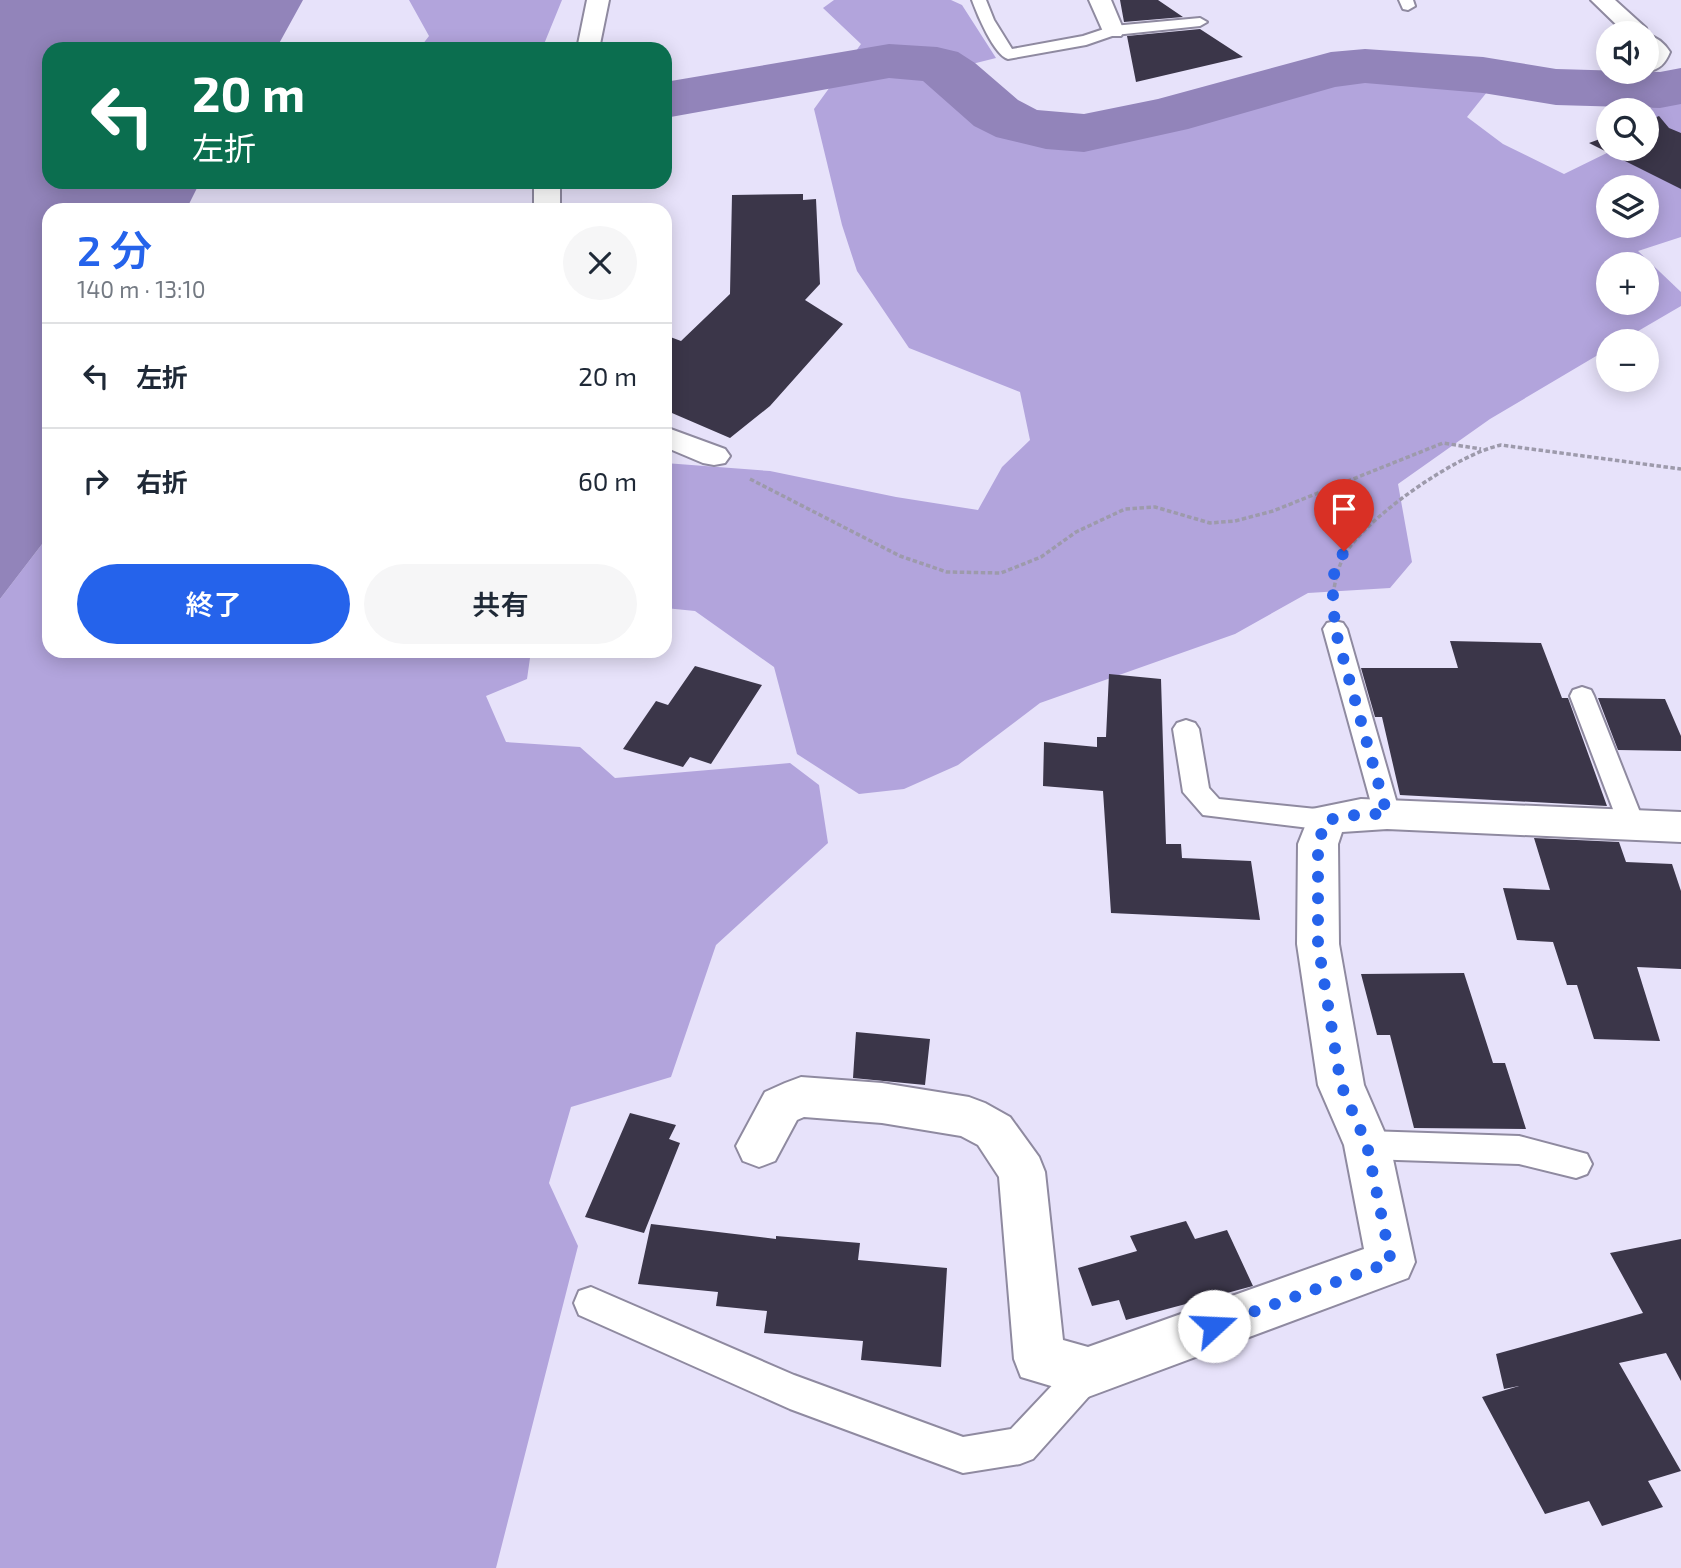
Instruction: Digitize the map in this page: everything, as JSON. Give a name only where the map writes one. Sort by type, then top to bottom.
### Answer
[{"type":"street","points":[[589,42],[598,0]]},
{"type":"street","points":[[1100,0],[1113,30]]},
{"type":"street","points":[[1602,0],[1625,21]]},
{"type":"street","points":[[672,439],[714,456]]},
{"type":"street","points":[[759,1146],[781,1105],[801,1097],[882,1102],[969,1117],[994,1131],[1022,1172],[1039,1359],[1088,1372],[1391,1262],[1367,1145],[1341,1085],[1318,944],[1318,844],[1326,820],[1362,814],[1387,814],[1681,827]]},
{"type":"lane","points":[[979,0],[987,20],[1008,54],[1086,40],[1113,30],[1200,22]]},
{"type":"lane","points":[[1335,629],[1387,814]]},
{"type":"lane","points":[[1581,696],[1632,825]]},
{"type":"lane","points":[[1186,729],[1196,792],[1212,808],[1326,820]]},
{"type":"lane","points":[[1367,1145],[1519,1150],[1576,1164]]},
{"type":"lane","points":[[591,1303],[790,1391],[962,1455],[1020,1446],[1088,1372]]},
{"type":"path","points":[[714,456],[756,484],[901,556],[947,572],[1001,573],[1041,557],[1076,532],[1125,509],[1155,507],[1210,523],[1235,522],[1273,511],[1443,443],[1482,449]]},
{"type":"path","points":[[1335,629],[1332,579],[1344,551],[1372,522],[1482,449],[1501,444],[1681,469]]},
{"type":"shaded area","points":[[0,0],[303,0],[280,42],[42,42],[42,189],[196,189],[190,203],[42,203],[42,544],[0,599]]},
{"type":"shaded area","points":[[409,0],[562,0],[545,42],[424,42],[429,36]]},
{"type":"shaded area","points":[[834,0],[951,0],[962,5],[996,58],[956,68],[965,99],[1002,123],[1040,134],[1140,135],[1334,74],[1412,72],[1495,82],[1467,117],[1503,144],[1564,174],[1596,158],[1596,161],[1659,161],[1659,138],[1665,136],[1659,127],[1659,103],[1681,98],[1681,237],[1639,252],[1596,252],[1596,315],[1659,315],[1659,271],[1681,292],[1681,306],[1642,329],[1596,329],[1596,356],[1490,419],[1398,484],[1412,562],[1390,588],[1308,593],[1235,634],[1040,703],[958,765],[904,789],[859,794],[797,754],[774,667],[695,611],[672,609],[672,464],[770,471],[896,497],[978,510],[1002,467],[1030,440],[1020,392],[909,348],[857,271],[842,225],[814,109],[861,44],[823,8]]},
{"type":"shaded area","points":[[42,544],[42,658],[530,658],[527,679],[486,696],[506,742],[580,747],[615,778],[790,763],[819,785],[828,843],[716,945],[671,1077],[571,1107],[549,1183],[578,1246],[496,1568],[0,1568],[0,599]]},
{"type":"building","points":[[1120,0],[1158,0],[1183,17],[1124,22]]},
{"type":"building","points":[[1200,29],[1243,57],[1136,82],[1127,36]]},
{"type":"building","points":[[1659,116],[1669,128],[1681,133],[1681,189],[1659,178],[1659,175],[1653,175],[1625,161],[1659,161]]},
{"type":"building","points":[[803,194],[803,200],[816,199],[820,284],[805,300],[843,324],[770,406],[730,438],[672,413],[672,338],[681,341],[730,294],[732,195]]},
{"type":"building","points":[[1450,641],[1541,643],[1562,698],[1568,698],[1607,806],[1400,795],[1382,717],[1375,717],[1361,668],[1458,668]]},
{"type":"building","points":[[695,666],[762,685],[711,764],[690,757],[683,767],[623,749],[656,701],[668,705]]},
{"type":"building","points":[[1109,674],[1161,679],[1166,844],[1181,844],[1182,858],[1251,861],[1260,920],[1111,913],[1103,791],[1043,786],[1044,742],[1097,747],[1097,737],[1106,737]]},
{"type":"building","points":[[1598,698],[1665,699],[1681,736],[1681,751],[1618,750]]},
{"type":"building","points":[[1534,838],[1619,842],[1626,862],[1672,864],[1681,891],[1681,969],[1637,967],[1660,1041],[1594,1039],[1577,985],[1567,985],[1553,942],[1517,940],[1503,888],[1550,890]]},
{"type":"building","points":[[1464,973],[1493,1063],[1505,1063],[1526,1129],[1414,1128],[1390,1035],[1377,1035],[1361,974]]},
{"type":"building","points":[[856,1032],[930,1039],[925,1085],[853,1078]]},
{"type":"building","points":[[630,1113],[676,1125],[669,1139],[680,1143],[644,1233],[585,1217]]},
{"type":"building","points":[[1186,1221],[1195,1239],[1227,1230],[1253,1286],[1126,1320],[1119,1300],[1092,1306],[1078,1268],[1137,1251],[1130,1236]]},
{"type":"building","points":[[651,1224],[776,1239],[776,1236],[860,1243],[858,1260],[947,1268],[941,1367],[861,1360],[863,1341],[764,1333],[767,1311],[716,1306],[718,1292],[638,1284]]},
{"type":"building","points":[[1681,1239],[1681,1381],[1666,1353],[1619,1363],[1681,1471],[1648,1481],[1663,1507],[1602,1526],[1589,1501],[1545,1514],[1482,1397],[1519,1386],[1504,1389],[1496,1354],[1643,1313],[1610,1253]]},
{"type":"waterway","points":[[672,99],[889,61],[937,64],[954,75],[996,113],[1018,124],[1046,130],[1084,133],[1166,116],[1331,70],[1365,66],[1483,75],[1556,87],[1660,90],[1681,86]]},
{"type":"route","points":[[1214,1326],[1391,1262],[1367,1145],[1341,1085],[1318,944],[1318,844],[1326,820],[1362,814],[1387,814],[1335,629],[1332,579],[1344,551]]}]
